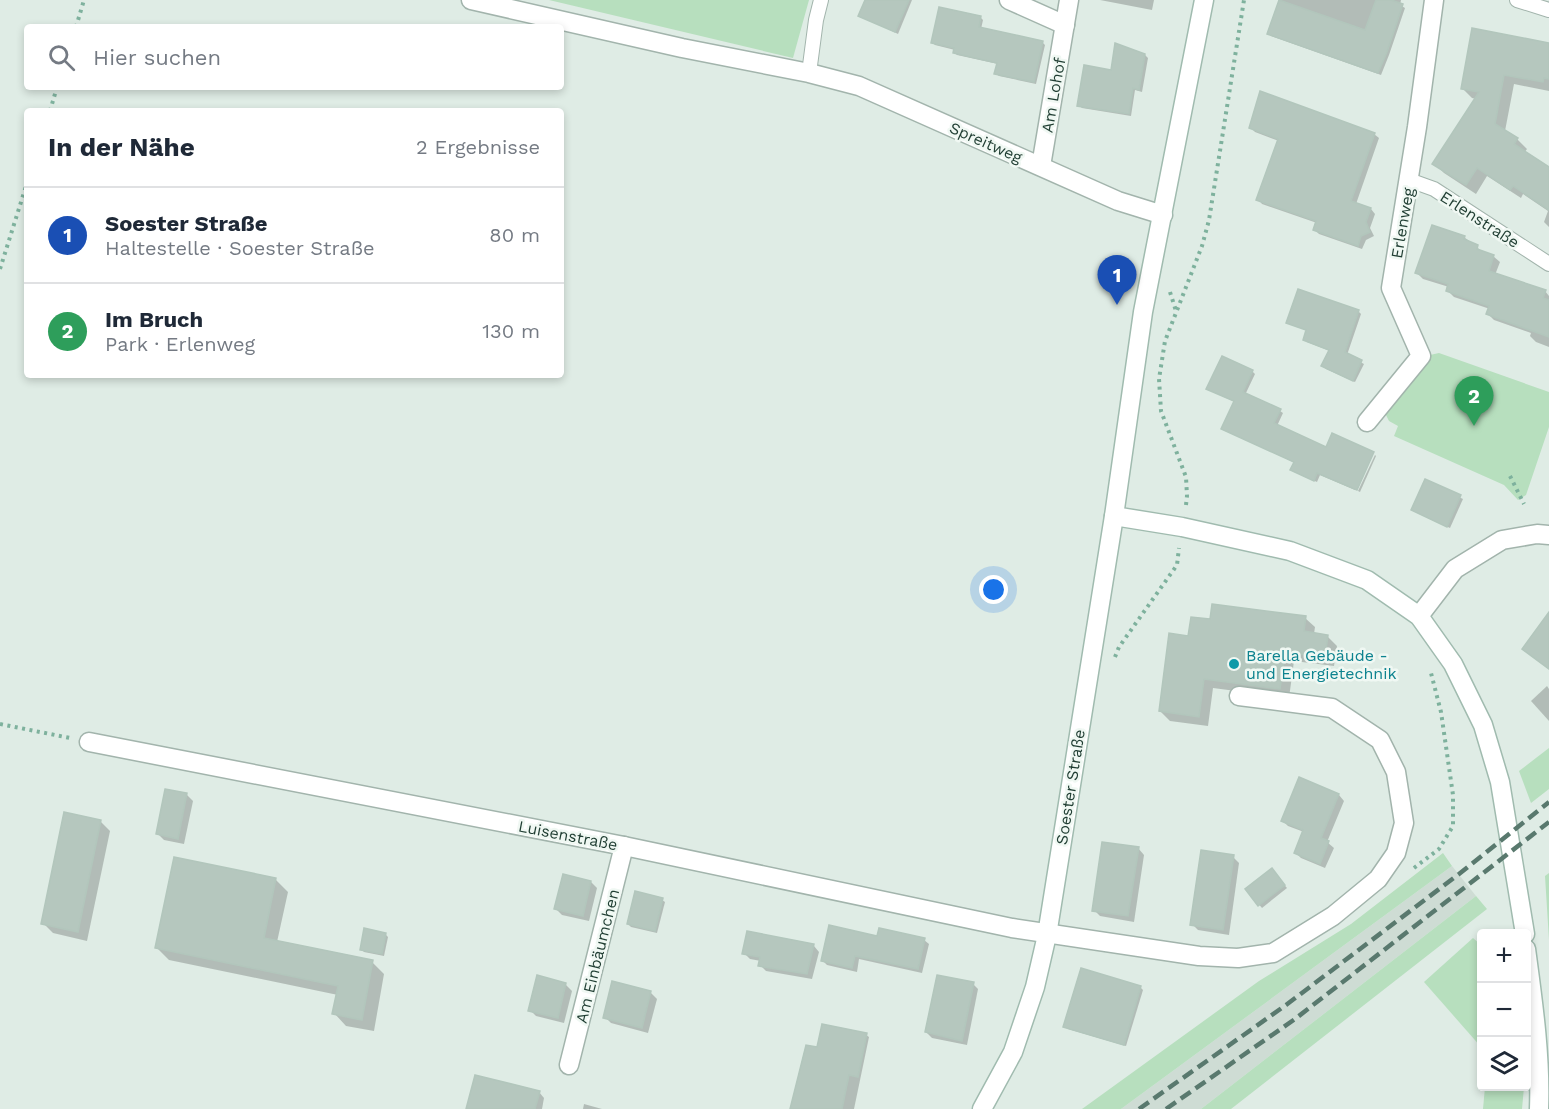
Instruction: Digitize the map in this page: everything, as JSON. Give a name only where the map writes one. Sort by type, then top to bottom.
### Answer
[{"type":"street","name":"Spreitweg","points":[[471,0],[860,86],[1118,201],[1162,215]]},
{"type":"street","points":[[1009,0],[1065,25]]},
{"type":"street","name":"Am Lohof","points":[[1041,166],[1069,0]]},
{"type":"street","name":"Soester Straße","points":[[982,1109],[1013,1052],[1035,987],[1047,935],[1114,516],[1143,312],[1204,0]]},
{"type":"street","name":"Erlenweg","points":[[1367,422],[1421,356],[1391,288],[1409,180],[1434,0]]},
{"type":"street","points":[[1114,516],[1182,527],[1290,551],[1367,580],[1419,616],[1453,664],[1483,724],[1500,782],[1524,929]]},
{"type":"street","points":[[1419,616],[1455,569],[1502,540],[1537,534],[1549,535]]},
{"type":"street","points":[[1047,935],[1199,956],[1238,957],[1273,953],[1334,916],[1378,879],[1396,853],[1404,823],[1396,772],[1380,740],[1332,708],[1239,696]]},
{"type":"street","name":"Luisenstraße","points":[[89,742],[624,846],[1047,935]]},
{"type":"street","name":"Am Einbäumchen","points":[[569,1065],[624,846]]},
{"type":"street","points":[[1530,983],[1538,1065],[1539,1109]]},
{"type":"lane","points":[[809,73],[821,0]]},
{"type":"lane","points":[[1517,0],[1549,10]]},
{"type":"lane","name":"Erlenstraße","points":[[1409,180],[1434,189],[1549,264]]},
{"type":"path","points":[[77,24],[84,0]]},
{"type":"path","points":[[1111,668],[1119,647],[1177,565],[1187,496],[1186,477],[1161,411],[1159,379],[1165,341],[1202,246],[1209,220],[1244,0]]},
{"type":"path","points":[[51,108],[56,90]]},
{"type":"path","points":[[0,269],[24,193]]},
{"type":"path","points":[[1510,476],[1524,504]]},
{"type":"path","points":[[1420,864],[1439,849],[1453,826],[1454,795],[1441,712],[1430,670]]},
{"type":"path","points":[[0,724],[89,742]]},
{"type":"shaded area","points":[[1452,866],[1476,896],[1201,1109],[1121,1109]]},
{"type":"green space","points":[[549,0],[809,0],[793,58]]},
{"type":"green space","points":[[1439,353],[1549,392],[1549,427],[1526,495],[1518,500],[1504,485],[1394,436],[1398,426],[1389,421],[1384,411],[1430,355]]},
{"type":"green space","points":[[1549,748],[1549,789],[1531,803],[1519,771]]},
{"type":"green space","points":[[1443,853],[1452,866],[1121,1109],[1082,1109],[1259,981],[1351,924]]},
{"type":"green space","points":[[1549,873],[1549,940],[1545,876]]},
{"type":"green space","points":[[1476,896],[1487,909],[1231,1109],[1201,1109]]},
{"type":"green space","points":[[1473,938],[1477,942],[1477,1042],[1424,982]]},
{"type":"green space","points":[[1485,1091],[1524,1091],[1522,1109],[1483,1109]]},
{"type":"building","points":[[865,0],[909,0],[895,32],[858,16]]},
{"type":"building","points":[[1279,0],[1365,30],[1376,0],[1391,0],[1403,4],[1378,73],[1267,34]]},
{"type":"building","points":[[939,7],[981,16],[979,27],[1043,41],[1034,82],[994,74],[997,63],[953,53],[954,48],[931,43]]},
{"type":"building","points":[[1472,28],[1549,43],[1549,79],[1544,78],[1543,82],[1504,75],[1495,124],[1518,138],[1514,144],[1549,167],[1549,210],[1513,186],[1510,190],[1477,168],[1466,185],[1432,164],[1479,92],[1461,89]]},
{"type":"building","points":[[1115,43],[1145,54],[1139,90],[1133,88],[1129,114],[1077,106],[1084,65],[1111,70]]},
{"type":"building","points":[[1260,91],[1375,133],[1351,201],[1371,208],[1366,222],[1370,232],[1361,236],[1358,246],[1313,230],[1316,221],[1256,200],[1278,139],[1249,128]]},
{"type":"building","points":[[1432,225],[1465,236],[1464,239],[1478,245],[1477,249],[1494,255],[1489,271],[1546,290],[1543,298],[1549,300],[1549,337],[1486,314],[1489,306],[1446,291],[1448,284],[1415,273]]},
{"type":"building","points":[[1298,289],[1359,310],[1345,352],[1362,360],[1353,381],[1321,366],[1329,350],[1303,340],[1306,330],[1286,323]]},
{"type":"building","points":[[1222,356],[1253,370],[1243,392],[1281,409],[1274,423],[1326,447],[1332,433],[1374,452],[1357,490],[1317,473],[1314,481],[1290,470],[1294,462],[1221,429],[1234,401],[1206,389]]},
{"type":"building","points":[[1425,479],[1461,495],[1447,527],[1411,510]]},
{"type":"building","points":[[1212,604],[1306,616],[1304,631],[1328,635],[1325,657],[1285,652],[1280,689],[1204,679],[1199,717],[1159,711],[1169,633],[1188,636],[1191,617],[1210,619]]},
{"type":"building","points":[[1549,612],[1549,669],[1522,649]]},
{"type":"building","points":[[1299,777],[1339,794],[1321,838],[1329,841],[1320,864],[1294,853],[1303,830],[1281,821]]},
{"type":"building","points":[[165,789],[187,793],[178,839],[156,834]]},
{"type":"building","points":[[64,812],[101,820],[78,932],[41,924]]},
{"type":"building","points":[[1102,842],[1139,847],[1128,916],[1092,911]]},
{"type":"building","points":[[1201,850],[1234,855],[1223,930],[1190,925]]},
{"type":"building","points":[[174,857],[276,878],[264,938],[373,960],[362,1020],[332,1014],[338,986],[155,948]]},
{"type":"building","points":[[1272,868],[1285,885],[1258,906],[1245,889]]},
{"type":"building","points":[[563,874],[591,881],[583,916],[554,909]]},
{"type":"building","points":[[635,891],[663,898],[655,931],[627,924]]},
{"type":"building","points":[[829,925],[877,936],[879,928],[925,938],[918,969],[855,956],[852,968],[821,961]]},
{"type":"building","points":[[364,928],[386,933],[382,954],[360,950]]},
{"type":"building","points":[[747,931],[814,944],[807,974],[758,966],[760,957],[742,954]]},
{"type":"building","points":[[1081,968],[1141,986],[1124,1045],[1063,1027]]},
{"type":"building","points":[[537,975],[566,983],[558,1018],[528,1011]]},
{"type":"building","points":[[937,975],[974,982],[962,1041],[925,1032]]},
{"type":"building","points":[[612,981],[651,991],[642,1028],[603,1018]]},
{"type":"building","points":[[822,1024],[867,1033],[858,1077],[849,1075],[842,1109],[790,1109],[806,1045],[817,1047]]},
{"type":"building","points":[[475,1075],[540,1091],[535,1109],[466,1109]]},
{"type":"railway","points":[[1139,1109],[1286,1005],[1459,874],[1549,802]]},
{"type":"railway","points":[[1166,1109],[1295,1019],[1549,822]]},
{"type":"place","name":"Soester Straße","points":[[1117,305]]},
{"type":"place","name":"Im Bruch","points":[[1474,426]]},
{"type":"place","name":"Barella Gebäude - und Energietechnik","points":[[1234,664]]}]
